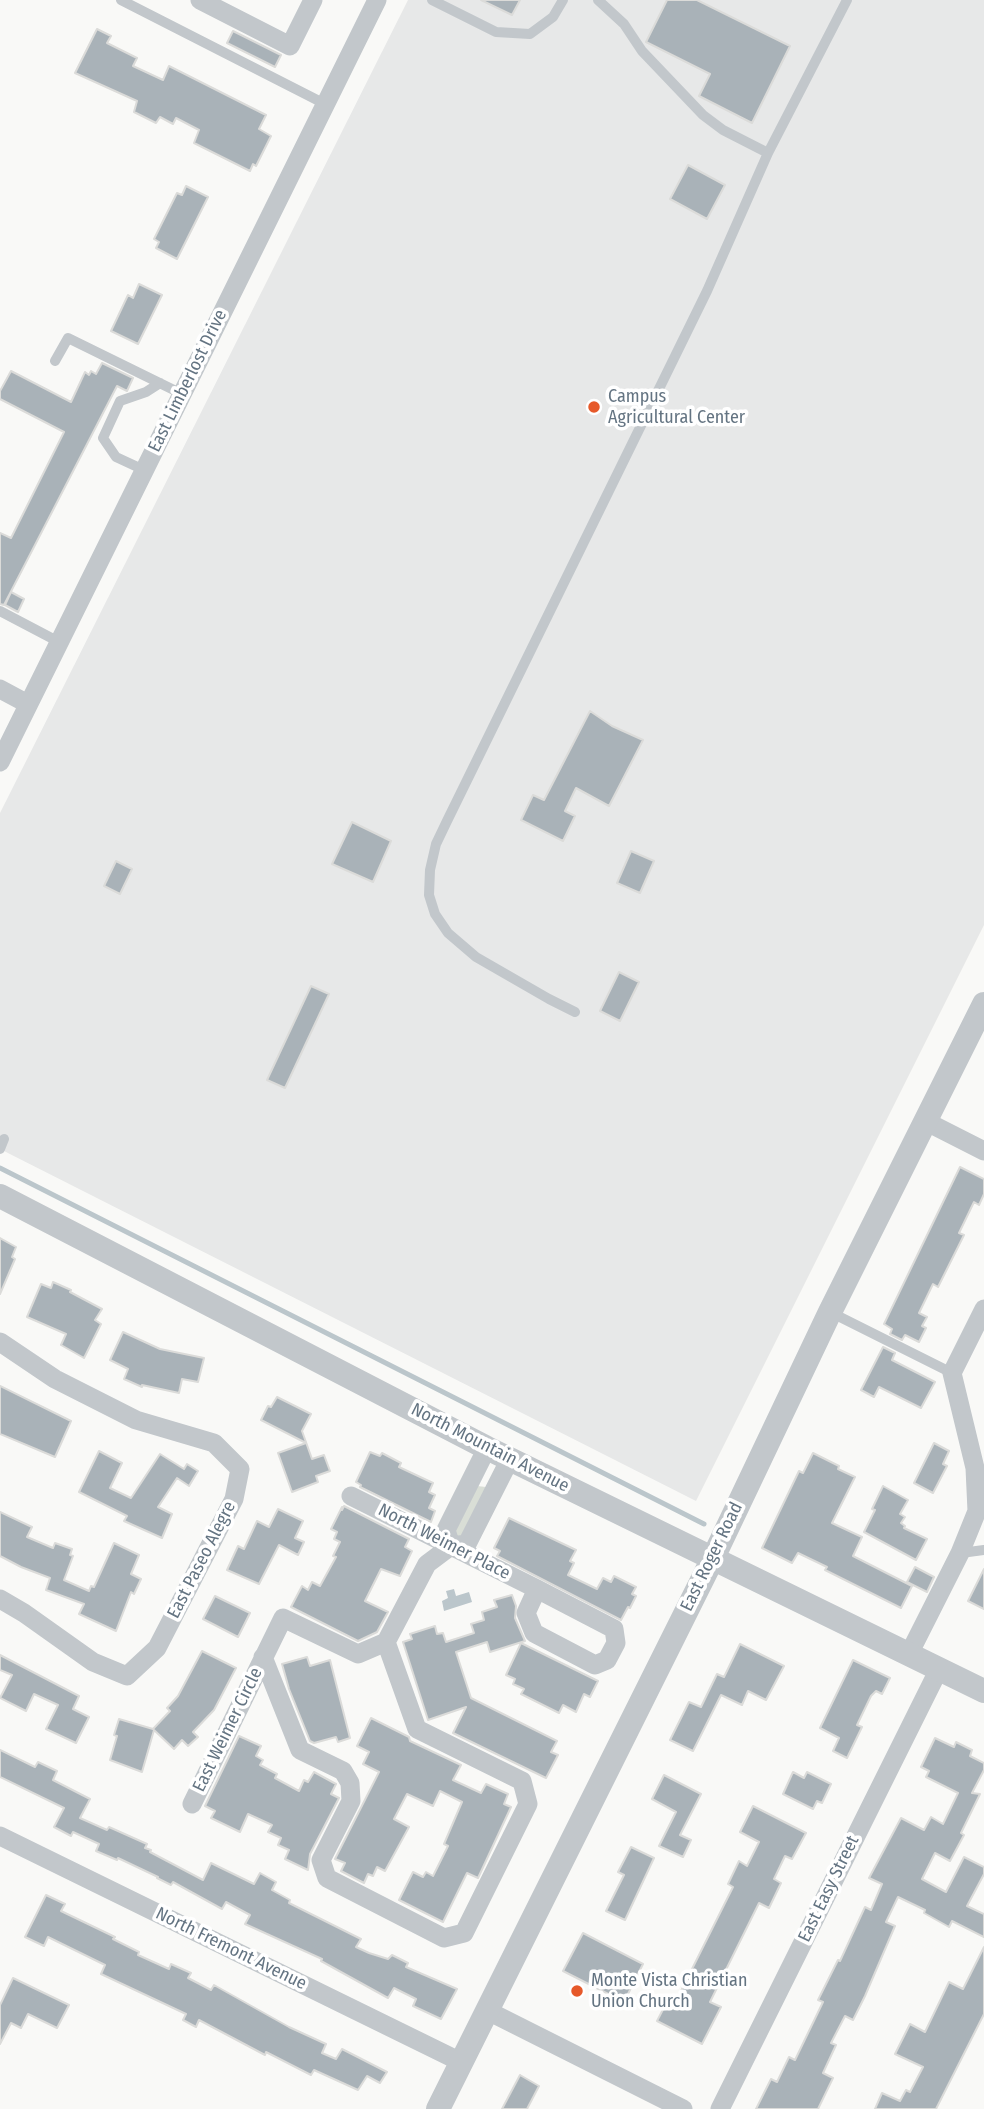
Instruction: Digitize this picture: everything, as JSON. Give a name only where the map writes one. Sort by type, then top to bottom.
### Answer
[{"type":"street","points":[[200,0],[290,46],[313,0]]},
{"type":"street","name":"East Limberlost Drive","points":[[0,762],[377,0]]},
{"type":"street","points":[[0,689],[28,704]]},
{"type":"street","name":"East Roger Road","points":[[438,2109],[713,1558],[830,1312],[984,1004]]},
{"type":"street","points":[[925,1121],[984,1151]]},
{"type":"street","name":"North Mountain Avenue","points":[[0,1196],[487,1448],[984,1691]]},
{"type":"street","points":[[909,1654],[960,1553],[977,1511],[975,1468],[952,1373],[984,1310]]},
{"type":"street","name":"East Paseo Alegre","points":[[0,1342],[55,1379],[136,1420],[214,1443],[240,1469],[234,1499],[157,1648],[127,1676],[93,1662],[0,1599]]},
{"type":"street","points":[[451,1546],[446,1530],[487,1448]]},
{"type":"street","points":[[386,1642],[427,1564],[451,1546],[467,1544],[510,1459]]},
{"type":"street","name":"North Weimer Place","points":[[351,1496],[537,1589],[614,1629],[616,1643],[607,1660],[595,1665],[534,1633],[526,1613],[537,1589]]},
{"type":"street","name":"East Weimer Circle","points":[[192,1804],[283,1618],[359,1654],[386,1642],[417,1729],[522,1781],[528,1804],[464,1933],[444,1938],[327,1878],[321,1860],[351,1801],[350,1783],[343,1771],[300,1750],[264,1657]]},
{"type":"street","name":"East Easy Street","points":[[720,2109],[939,1669]]},
{"type":"street","name":"North Fremont Avenue","points":[[0,1836],[461,2062]]},
{"type":"street","points":[[486,2010],[683,2109]]},
{"type":"lane","points":[[121,0],[325,104]]},
{"type":"lane","points":[[432,0],[496,32],[530,34],[552,17],[563,0]]},
{"type":"lane","points":[[597,0],[624,24],[642,51],[703,116],[723,130],[768,153]]},
{"type":"lane","points":[[575,1012],[477,957],[448,933],[435,914],[429,895],[430,870],[436,844],[707,291],[768,153],[847,0]]},
{"type":"lane","points":[[55,361],[68,338],[182,394]]},
{"type":"lane","points":[[144,470],[116,457],[103,438],[120,401],[146,392],[160,383]]},
{"type":"lane","points":[[0,611],[59,642]]},
{"type":"lane","points":[[830,1312],[952,1373]]},
{"type":"lane","points":[[960,1553],[984,1550]]},
{"type":"shaded area","name":"Campus Agricultural Center","points":[[408,0],[984,0],[984,925],[696,1501],[0,1149],[0,813]]},
{"type":"shaded area","points":[[477,1486],[486,1487],[465,1536],[456,1538],[454,1532]]},
{"type":"shaded area","points":[[454,1589],[456,1596],[469,1592],[472,1602],[444,1611],[442,1601],[448,1598],[446,1591]]},
{"type":"building","points":[[481,0],[520,0],[512,15]]},
{"type":"building","points":[[667,0],[697,0],[790,46],[752,123],[699,96],[710,74],[646,42]]},
{"type":"building","points":[[97,29],[111,36],[107,43],[137,58],[133,66],[163,80],[169,66],[266,115],[259,129],[271,136],[256,166],[253,164],[250,171],[194,143],[199,130],[176,118],[173,124],[160,117],[156,123],[134,112],[137,101],[75,73]]},
{"type":"building","points":[[233,31],[281,55],[275,67],[227,43]]},
{"type":"building","points":[[688,165],[725,185],[707,219],[670,199]]},
{"type":"building","points":[[186,186],[208,197],[177,259],[156,248],[159,242],[154,239],[177,193],[182,195]]},
{"type":"building","points":[[139,284],[162,295],[138,344],[111,331],[128,295],[133,298]]},
{"type":"building","points":[[102,363],[133,378],[127,391],[117,386],[4,605],[0,604],[0,533],[11,538],[64,432],[0,399],[0,391],[11,371],[71,402],[85,372],[89,375],[91,371],[96,374]]},
{"type":"building","points":[[11,592],[24,599],[18,612],[5,605]]},
{"type":"building","points":[[590,711],[612,726],[643,740],[609,806],[576,788],[565,811],[575,816],[563,841],[521,820],[533,795],[544,800]]},
{"type":"building","points":[[352,822],[391,841],[373,882],[332,864]]},
{"type":"building","points":[[631,851],[654,861],[640,893],[617,883]]},
{"type":"building","points":[[116,861],[132,869],[120,894],[104,886]]},
{"type":"building","points":[[619,972],[639,982],[620,1021],[600,1011]]},
{"type":"building","points":[[311,986],[329,994],[285,1088],[267,1080]]},
{"type":"building","points":[[960,1167],[984,1179],[984,1194],[979,1205],[974,1202],[959,1233],[964,1235],[938,1287],[933,1284],[919,1313],[927,1317],[922,1326],[926,1328],[919,1342],[905,1335],[902,1340],[890,1334],[892,1329],[884,1324]]},
{"type":"building","points":[[0,1238],[16,1247],[12,1257],[15,1259],[0,1294]]},
{"type":"building","points":[[53,1282],[102,1309],[95,1320],[101,1324],[84,1358],[61,1345],[66,1334],[27,1317],[41,1284],[51,1288]]},
{"type":"building","points":[[123,1332],[160,1349],[204,1358],[198,1382],[182,1379],[179,1393],[142,1387],[124,1379],[128,1369],[110,1360]]},
{"type":"building","points":[[883,1347],[895,1353],[892,1360],[935,1382],[921,1408],[879,1387],[874,1397],[861,1390]]},
{"type":"building","points":[[0,1386],[71,1421],[55,1457],[0,1434]]},
{"type":"building","points":[[277,1397],[311,1414],[302,1431],[312,1459],[324,1455],[330,1471],[316,1476],[318,1482],[292,1492],[278,1453],[306,1443],[261,1420],[268,1406],[271,1407]]},
{"type":"building","points":[[934,1443],[949,1451],[943,1464],[947,1466],[933,1493],[914,1483]]},
{"type":"building","points":[[99,1451],[122,1463],[110,1488],[131,1498],[160,1454],[184,1469],[187,1464],[198,1471],[189,1486],[177,1478],[158,1507],[172,1514],[162,1538],[124,1521],[127,1516],[79,1492]]},
{"type":"building","points":[[370,1452],[380,1456],[382,1453],[401,1463],[399,1467],[433,1483],[429,1492],[435,1495],[429,1508],[435,1511],[431,1522],[360,1487],[356,1482]]},
{"type":"building","points":[[813,1453],[855,1477],[832,1523],[862,1537],[853,1556],[912,1586],[901,1608],[825,1570],[827,1567],[798,1553],[792,1563],[762,1548],[799,1471],[803,1473]]},
{"type":"building","points":[[883,1486],[908,1500],[900,1514],[905,1517],[901,1523],[904,1528],[927,1539],[916,1560],[864,1532]]},
{"type":"building","points":[[344,1506],[409,1539],[405,1547],[412,1551],[400,1576],[381,1569],[365,1601],[388,1612],[377,1632],[358,1641],[291,1607],[302,1586],[308,1590],[312,1582],[320,1586],[336,1557],[333,1556],[340,1542],[334,1539],[337,1532],[331,1529]]},
{"type":"building","points":[[278,1509],[303,1521],[295,1538],[304,1542],[298,1555],[279,1545],[259,1584],[227,1570],[238,1546],[244,1549],[257,1521],[269,1527]]},
{"type":"building","points":[[0,1512],[32,1527],[27,1537],[53,1548],[55,1543],[72,1549],[70,1555],[73,1556],[64,1580],[89,1591],[91,1586],[94,1587],[114,1543],[139,1555],[131,1574],[141,1579],[134,1594],[131,1592],[116,1631],[79,1614],[84,1604],[46,1590],[50,1578],[0,1556]]},
{"type":"building","points":[[509,1518],[576,1550],[570,1561],[574,1563],[568,1575],[597,1589],[603,1578],[611,1582],[614,1576],[636,1587],[632,1594],[636,1596],[621,1620],[497,1556],[500,1551],[494,1548]]},
{"type":"building","points":[[915,1567],[934,1577],[927,1592],[907,1582]]},
{"type":"building","points":[[984,1569],[984,1609],[968,1601]]},
{"type":"building","points":[[512,1595],[516,1606],[515,1618],[525,1641],[490,1652],[487,1642],[456,1652],[471,1698],[557,1741],[551,1752],[558,1755],[546,1778],[453,1733],[466,1707],[428,1720],[403,1642],[412,1639],[410,1634],[435,1626],[437,1634],[443,1633],[446,1642],[474,1633],[471,1624],[484,1620],[482,1612],[497,1607],[494,1600]]},
{"type":"building","points":[[215,1596],[250,1613],[238,1637],[203,1619]]},
{"type":"building","points":[[521,1643],[598,1681],[590,1697],[584,1694],[576,1712],[563,1705],[559,1713],[521,1694],[524,1689],[513,1684],[515,1679],[506,1675]]},
{"type":"building","points":[[740,1644],[784,1666],[766,1700],[748,1691],[742,1705],[721,1695],[693,1751],[670,1740],[689,1702],[701,1707],[717,1674],[724,1677]]},
{"type":"building","points":[[202,1651],[236,1668],[214,1710],[193,1732],[198,1737],[188,1746],[182,1740],[174,1749],[154,1730],[142,1772],[110,1760],[119,1719],[153,1729],[170,1711],[167,1708],[178,1696]]},
{"type":"building","points":[[0,1655],[79,1696],[73,1709],[89,1717],[76,1743],[46,1729],[58,1705],[34,1694],[26,1711],[0,1698],[12,1675],[0,1670]]},
{"type":"building","points":[[307,1657],[310,1666],[330,1660],[350,1738],[338,1742],[336,1737],[314,1743],[310,1741],[282,1664]]},
{"type":"building","points":[[853,1660],[890,1678],[882,1694],[876,1691],[871,1696],[857,1725],[862,1727],[847,1758],[833,1751],[839,1738],[820,1728]]},
{"type":"building","points":[[371,1718],[409,1737],[410,1741],[461,1765],[453,1780],[481,1793],[486,1784],[508,1794],[504,1804],[511,1807],[478,1878],[467,1873],[443,1922],[399,1900],[413,1872],[423,1877],[426,1872],[433,1876],[448,1846],[444,1844],[462,1802],[440,1791],[433,1806],[407,1794],[394,1819],[409,1827],[385,1871],[377,1867],[373,1876],[368,1874],[364,1883],[341,1871],[345,1863],[335,1859],[379,1772],[363,1764],[369,1752],[357,1746]]},
{"type":"building","points":[[239,1736],[261,1746],[256,1756],[263,1760],[260,1765],[277,1774],[275,1778],[299,1791],[304,1780],[308,1782],[314,1772],[336,1784],[331,1794],[339,1798],[310,1854],[308,1870],[285,1859],[289,1850],[278,1845],[281,1838],[268,1832],[272,1825],[248,1814],[240,1832],[211,1818],[215,1811],[205,1806]]},
{"type":"building","points":[[935,1738],[954,1747],[956,1742],[972,1750],[970,1756],[984,1763],[984,1770],[972,1793],[980,1794],[961,1833],[964,1835],[950,1861],[935,1853],[922,1879],[946,1892],[964,1857],[984,1867],[984,1874],[967,1906],[984,1914],[984,1937],[952,1921],[949,1927],[924,1913],[925,1910],[898,1897],[886,1922],[895,1926],[865,1996],[853,2020],[845,2016],[831,2043],[836,2045],[823,2073],[833,2078],[818,2109],[756,2109],[771,2079],[777,2082],[789,2057],[795,2060],[823,2002],[818,2000],[838,1960],[840,1961],[865,1907],[871,1910],[882,1884],[869,1878],[901,1818],[924,1830],[931,1817],[943,1824],[958,1793],[926,1777],[929,1771],[921,1767]]},
{"type":"building","points":[[0,1750],[35,1767],[38,1762],[57,1771],[53,1780],[90,1799],[80,1818],[107,1830],[109,1827],[147,1844],[145,1848],[151,1850],[150,1852],[203,1880],[211,1863],[254,1884],[260,1873],[276,1882],[272,1890],[290,1900],[289,1903],[361,1939],[356,1947],[388,1959],[392,1955],[408,1963],[406,1967],[457,1989],[441,2019],[413,2006],[416,1999],[394,1988],[388,1998],[321,1961],[322,1959],[245,1924],[250,1915],[226,1902],[222,1909],[173,1882],[171,1885],[118,1858],[117,1860],[96,1851],[99,1844],[73,1832],[71,1836],[54,1827],[64,1808],[0,1777]]},
{"type":"building","points":[[793,1772],[804,1778],[807,1772],[831,1784],[822,1803],[817,1801],[813,1809],[783,1794]]},
{"type":"building","points":[[664,1775],[701,1794],[680,1835],[691,1840],[683,1857],[659,1846],[676,1812],[652,1799]]},
{"type":"building","points":[[753,1806],[806,1833],[792,1859],[785,1856],[774,1879],[781,1883],[769,1908],[759,1903],[710,2002],[721,2007],[702,2044],[657,2021],[670,1996],[677,1999],[733,1887],[728,1884],[739,1861],[747,1866],[759,1842],[740,1832]]},
{"type":"building","points":[[631,1847],[654,1858],[625,1920],[606,1911],[624,1875],[618,1872]]},
{"type":"building","points":[[46,1895],[65,1904],[61,1911],[115,1937],[113,1939],[139,1952],[138,1955],[169,1969],[171,1964],[191,1973],[188,1978],[211,1990],[214,1985],[289,2027],[326,2044],[322,2053],[336,2059],[342,2049],[387,2072],[380,2083],[367,2076],[358,2090],[314,2070],[311,2075],[266,2052],[265,2055],[199,2020],[196,2027],[183,2020],[186,2014],[101,1974],[105,1965],[48,1937],[44,1946],[25,1937]]},
{"type":"building","points":[[583,1933],[643,1964],[624,2002],[563,1971]]},
{"type":"building","points":[[984,1947],[984,2014],[936,2109],[875,2109],[882,2093],[900,2101],[906,2090],[910,2092],[923,2067],[895,2054],[910,2024],[925,2032],[949,1982],[963,1989]]},
{"type":"building","points":[[13,1978],[69,2005],[57,2028],[28,2014],[21,2028],[11,2023],[0,2044],[0,2005]]},
{"type":"building","points":[[520,2075],[539,2086],[527,2109],[502,2109]]},
{"type":"waterway","points":[[0,1168],[704,1524]]},
{"type":"place","name":"Campus Agricultural Center","points":[[594,407]]},
{"type":"place","name":"Monte Vista Christian Union Church","points":[[577,1991]]}]
